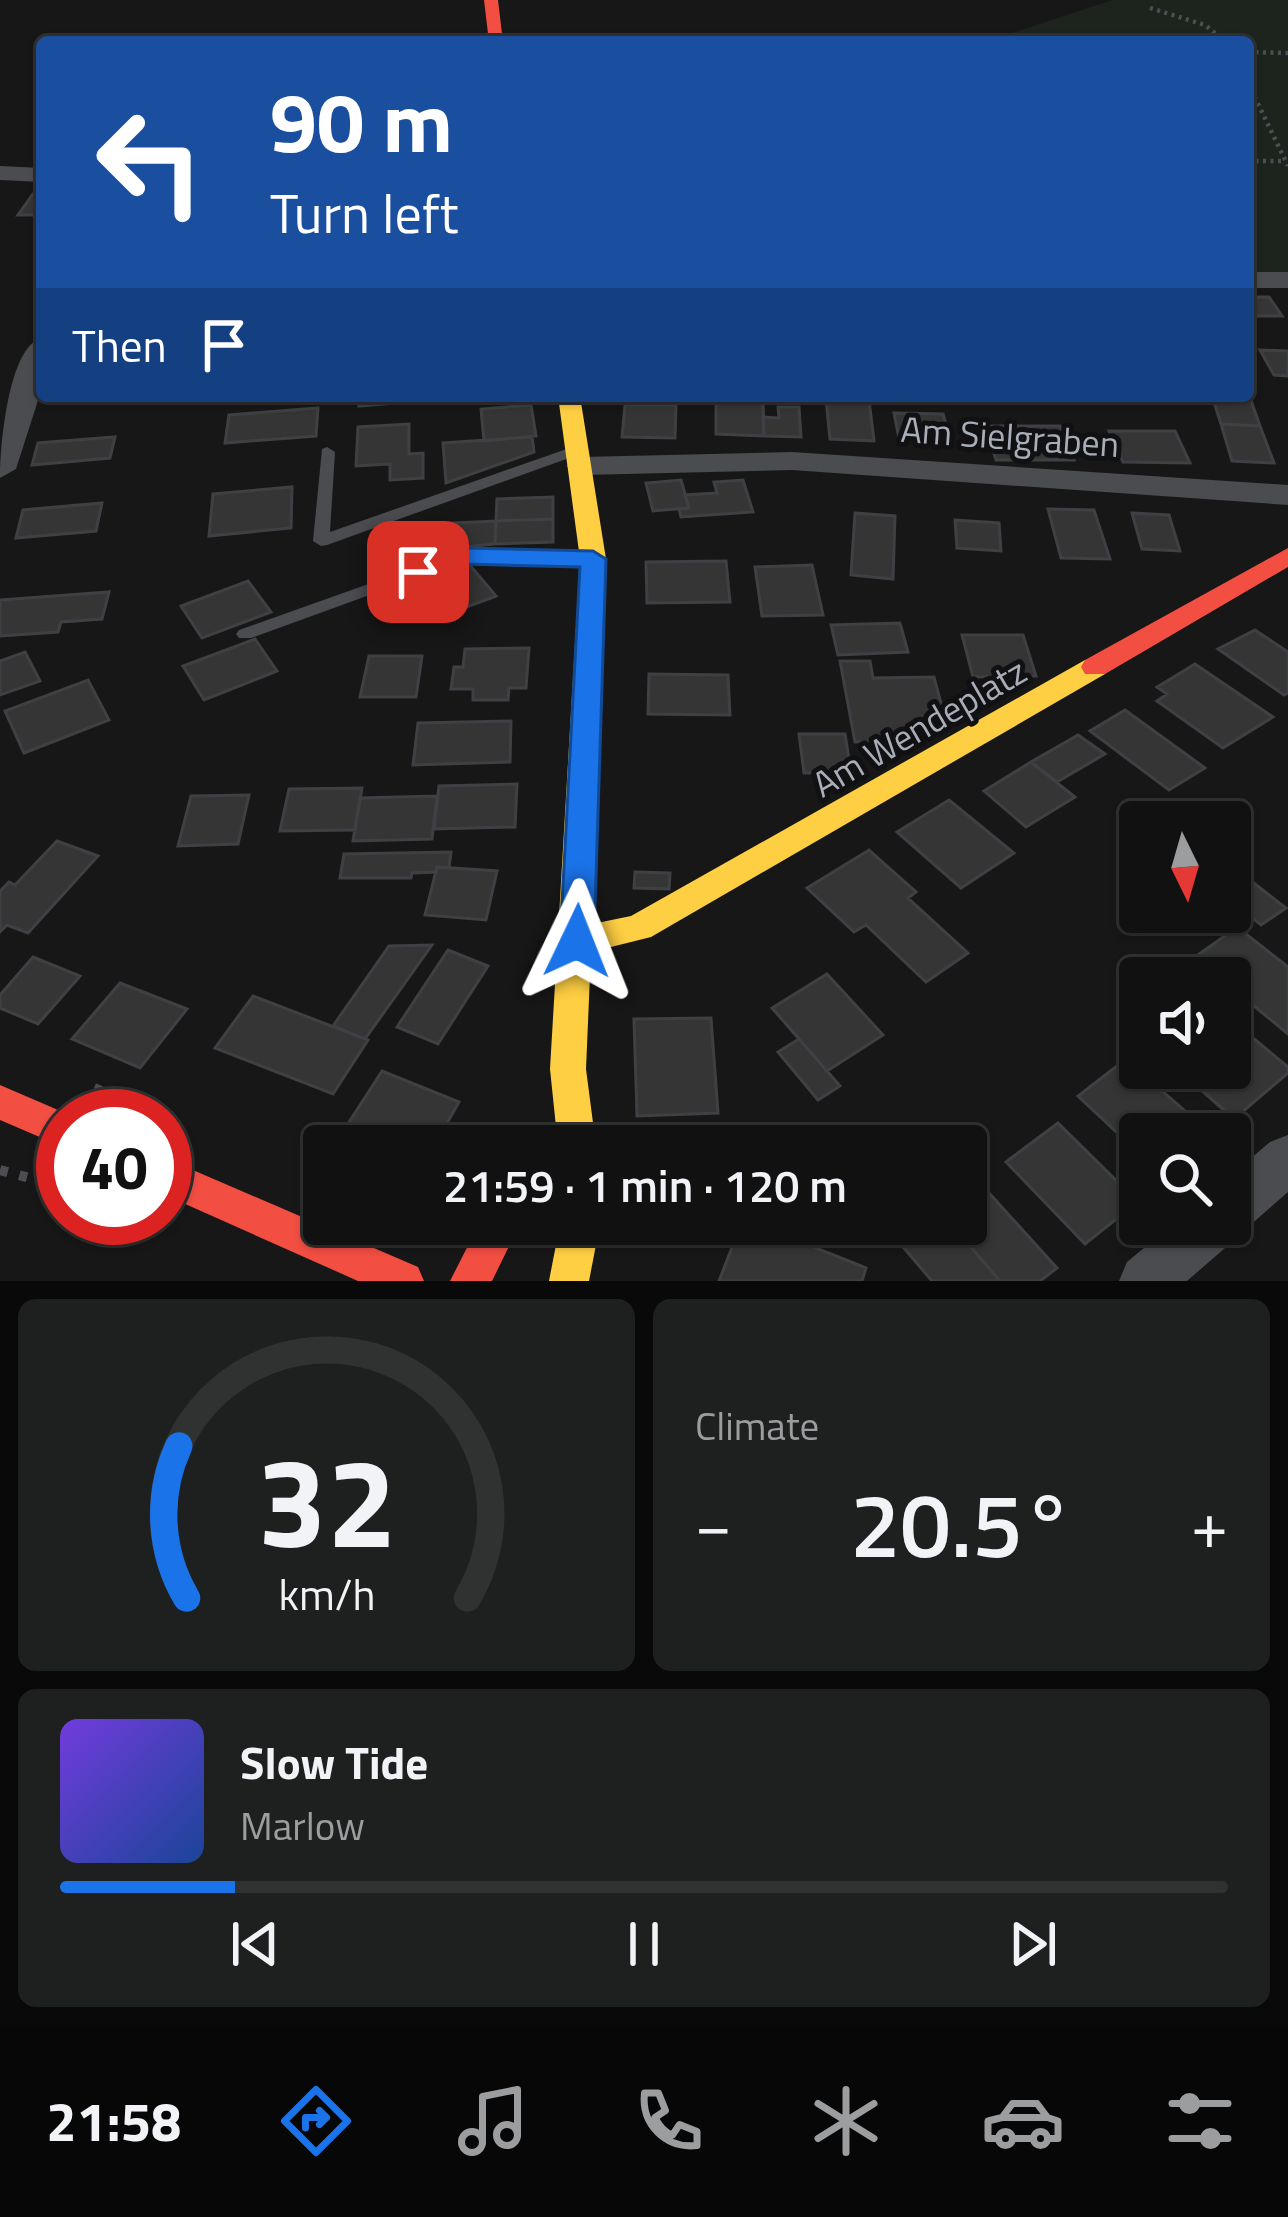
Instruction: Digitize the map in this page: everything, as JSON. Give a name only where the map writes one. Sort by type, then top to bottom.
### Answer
[{"type":"street","points":[[491,0],[495,36]]},
{"type":"street","points":[[0,173],[36,175]]},
{"type":"street","points":[[1254,280],[1288,280]]},
{"type":"street","points":[[0,469],[36,364]]},
{"type":"street","points":[[569,402],[593,559],[568,1069],[575,1125]]},
{"type":"street","name":"Am Sielgraben","points":[[580,458],[791,461],[1288,495]]},
{"type":"street","name":"Am Wendeplatz","points":[[577,941],[639,928],[1288,556]]},
{"type":"street","points":[[545,1125],[568,1069]]},
{"type":"street","points":[[0,1102],[36,1118]]},
{"type":"street","points":[[1251,1191],[1288,1159]]},
{"type":"street","points":[[192,1188],[404,1281]]},
{"type":"street","points":[[470,1281],[489,1245]]},
{"type":"street","points":[[569,1281],[576,1245]]},
{"type":"street","points":[[1147,1281],[1189,1245]]},
{"type":"lane","points":[[327,452],[321,541],[580,458]]},
{"type":"lane","points":[[245,634],[461,556],[593,559]]},
{"type":"path","points":[[1150,8],[1205,25],[1219,36]]},
{"type":"path","points":[[1254,52],[1288,53]]},
{"type":"path","points":[[1254,96],[1287,164]]},
{"type":"path","points":[[1273,136],[1288,137]]},
{"type":"path","points":[[1254,161],[1287,164]]},
{"type":"path","points":[[0,1170],[36,1180]]},
{"type":"shaded area","points":[[1113,0],[1288,0],[1288,273],[1254,273],[1254,36],[1003,36]]},
{"type":"building","points":[[33,194],[36,215],[18,215]]},
{"type":"building","points":[[1254,297],[1269,297],[1282,316],[1254,316]]},
{"type":"building","points":[[1260,350],[1288,351],[1288,376],[1274,375]]},
{"type":"building","points":[[359,402],[408,402],[359,406]]},
{"type":"building","points":[[716,402],[763,402],[764,436],[716,434]]},
{"type":"building","points":[[826,402],[869,402],[874,441],[830,439]]},
{"type":"building","points":[[1214,402],[1252,402],[1260,426],[1221,424]]},
{"type":"building","points":[[531,405],[536,436],[484,441],[481,409]]},
{"type":"building","points":[[625,405],[676,405],[675,438],[622,437]]},
{"type":"building","points":[[778,407],[799,407],[801,437],[764,436],[763,417],[779,418]]},
{"type":"building","points":[[318,408],[316,436],[225,443],[229,415]]},
{"type":"building","points":[[894,413],[943,414],[950,439],[899,438]]},
{"type":"building","points":[[409,424],[409,454],[423,453],[423,478],[390,480],[390,464],[356,466],[358,427]]},
{"type":"building","points":[[1221,424],[1260,426],[1274,463],[1232,461]]},
{"type":"building","points":[[985,426],[1060,426],[1074,460],[996,460]]},
{"type":"building","points":[[1109,431],[1175,431],[1190,463],[1123,462]]},
{"type":"building","points":[[115,437],[110,458],[32,465],[38,443]]},
{"type":"building","points":[[532,437],[534,452],[446,483],[443,443]]},
{"type":"building","points":[[681,480],[689,508],[653,511],[646,483]]},
{"type":"building","points":[[743,480],[753,512],[681,517],[679,509],[689,508],[685,495],[717,493],[714,482]]},
{"type":"building","points":[[292,487],[291,528],[209,536],[213,494]]},
{"type":"building","points":[[553,497],[553,519],[496,521],[497,499]]},
{"type":"building","points":[[102,503],[96,531],[16,538],[23,510]]},
{"type":"building","points":[[1048,509],[1094,510],[1110,559],[1061,558]]},
{"type":"building","points":[[855,513],[895,516],[893,579],[851,575]]},
{"type":"building","points":[[1132,513],[1169,515],[1180,551],[1142,549]]},
{"type":"building","points":[[553,519],[553,542],[495,544],[496,521]]},
{"type":"building","points":[[955,520],[999,523],[1001,551],[957,548]]},
{"type":"building","points":[[496,521],[495,544],[432,550],[432,524]]},
{"type":"building","points":[[726,561],[730,602],[647,603],[646,562]]},
{"type":"building","points":[[469,564],[496,596],[459,610],[433,577]]},
{"type":"building","points":[[812,565],[823,615],[762,616],[755,567]]},
{"type":"building","points":[[248,581],[271,612],[202,638],[181,606]]},
{"type":"building","points":[[109,592],[102,619],[61,622],[58,632],[0,636],[0,600]]},
{"type":"building","points":[[900,623],[908,652],[838,655],[831,625]]},
{"type":"building","points":[[1255,630],[1288,652],[1288,693],[1284,695],[1218,649]]},
{"type":"building","points":[[962,635],[1023,635],[1036,676],[973,677]]},
{"type":"building","points":[[255,639],[277,671],[204,700],[183,666]]},
{"type":"building","points":[[529,648],[526,688],[509,688],[508,700],[473,700],[473,689],[451,689],[454,667],[463,667],[465,649]]},
{"type":"building","points":[[25,652],[40,681],[0,695],[0,661]]},
{"type":"building","points":[[369,656],[422,656],[416,697],[360,697]]},
{"type":"building","points":[[840,661],[870,661],[873,678],[934,677],[946,722],[915,741],[855,742]]},
{"type":"building","points":[[1195,664],[1273,717],[1223,748],[1157,701],[1167,694],[1157,687]]},
{"type":"building","points":[[649,674],[728,675],[730,715],[648,714]]},
{"type":"building","points":[[88,680],[109,720],[24,753],[5,711]]},
{"type":"building","points":[[1125,710],[1205,768],[1169,790],[1090,731]]},
{"type":"building","points":[[511,721],[510,762],[413,765],[418,723]]},
{"type":"building","points":[[799,734],[845,734],[851,772],[804,773]]},
{"type":"building","points":[[1078,735],[1105,754],[1057,782],[1031,762]]},
{"type":"building","points":[[1031,762],[1075,797],[1026,827],[984,791]]},
{"type":"building","points":[[517,784],[515,827],[434,829],[439,786]]},
{"type":"building","points":[[362,788],[355,830],[280,831],[289,789]]},
{"type":"building","points":[[249,795],[238,844],[178,846],[191,796]]},
{"type":"building","points":[[437,796],[432,839],[353,841],[360,798]]},
{"type":"building","points":[[949,800],[1014,853],[961,888],[897,832]]},
{"type":"building","points":[[57,841],[98,856],[28,933],[7,925],[0,932],[0,891],[9,882],[15,885]]},
{"type":"building","points":[[869,850],[916,892],[908,898],[968,953],[926,982],[866,925],[854,932],[807,888]]},
{"type":"building","points":[[451,852],[449,868],[412,873],[411,878],[340,878],[344,854]]},
{"type":"building","points":[[437,867],[497,871],[486,920],[425,915]]},
{"type":"building","points":[[635,872],[670,873],[669,889],[634,888]]},
{"type":"building","points":[[1251,881],[1286,908],[1261,925],[1251,917]]},
{"type":"building","points":[[1229,933],[1245,933],[1288,967],[1288,1034],[1251,1003],[1251,957],[1195,957]]},
{"type":"building","points":[[432,945],[365,1039],[333,1026],[389,946]]},
{"type":"building","points":[[448,950],[488,966],[438,1044],[397,1027]]},
{"type":"building","points":[[33,957],[80,976],[38,1024],[0,1008],[0,995]]},
{"type":"building","points":[[827,974],[883,1035],[827,1071],[772,1008]]},
{"type":"building","points":[[120,983],[187,1009],[140,1068],[72,1039]]},
{"type":"building","points":[[253,996],[368,1040],[333,1094],[215,1048]]},
{"type":"building","points":[[711,1018],[718,1113],[637,1116],[634,1019]]},
{"type":"building","points":[[1251,1036],[1288,1067],[1288,1073],[1241,1113],[1227,1113],[1200,1089],[1251,1089]]},
{"type":"building","points":[[799,1039],[840,1086],[818,1100],[778,1052]]},
{"type":"building","points":[[1119,1064],[1119,1089],[1160,1089],[1187,1113],[1119,1113],[1119,1134],[1078,1096]]},
{"type":"building","points":[[382,1071],[459,1102],[446,1125],[347,1125]]},
{"type":"building","points":[[1058,1123],[1119,1183],[1119,1217],[1085,1244],[1006,1162]]},
{"type":"building","points":[[987,1191],[1057,1268],[1040,1281],[1000,1281],[969,1245],[987,1245]]},
{"type":"building","points":[[733,1245],[808,1245],[866,1268],[862,1281],[719,1281]]},
{"type":"building","points":[[901,1245],[969,1245],[1000,1281],[932,1281]]},
{"type":"traffic: slow","points":[[570,402],[593,559],[568,1069],[575,1125]]},
{"type":"traffic: slow","points":[[577,941],[639,928],[1095,667]]},
{"type":"traffic: slow","points":[[569,1281],[576,1245]]},
{"type":"traffic: jam","points":[[491,0],[495,36]]},
{"type":"traffic: jam","points":[[1095,667],[1288,556]]},
{"type":"traffic: jam","points":[[0,1102],[36,1118]]},
{"type":"traffic: jam","points":[[192,1188],[404,1281]]},
{"type":"traffic: jam","points":[[470,1281],[489,1245]]},
{"type":"route","points":[[418,572],[461,556],[593,559],[577,941]]}]
